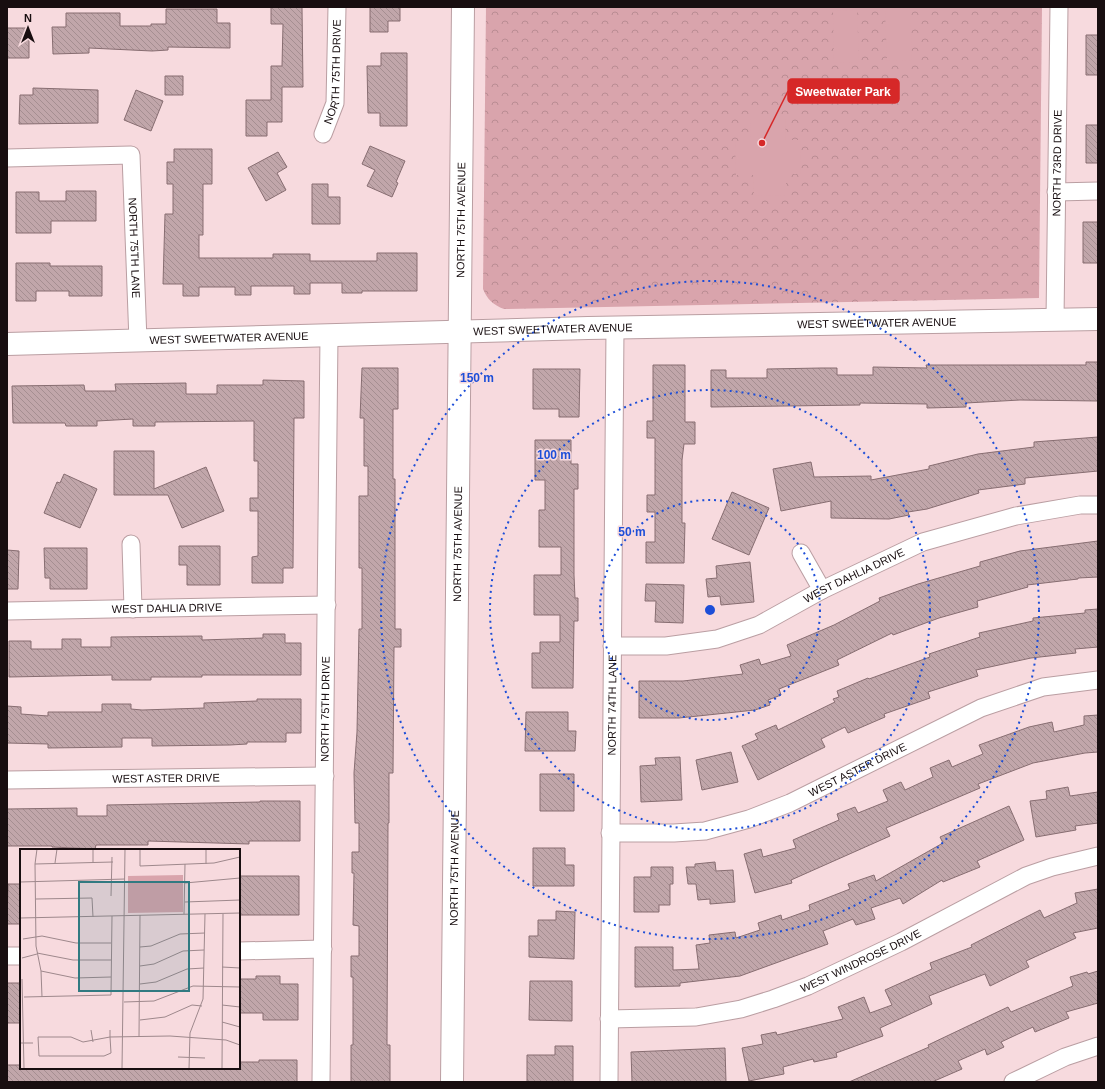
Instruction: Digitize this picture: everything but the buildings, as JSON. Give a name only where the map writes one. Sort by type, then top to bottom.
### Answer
[{"type":"street","name":"NORTH 75TH DRIVE","points":[[323,134],[336,103],[337,7]]},
{"type":"street","name":"NORTH 75TH AVENUE","points":[[452,1082],[464,7]]},
{"type":"street","name":"NORTH 73RD DRIVE","points":[[1054,320],[1059,7]]},
{"type":"street","name":"NORTH 75TH LANE","points":[[7,158],[131,155],[138,341]]},
{"type":"street","points":[[1056,192],[1098,191]]},
{"type":"street","name":"WEST SWEETWATER AVENUE","points":[[7,344],[615,328],[1098,319]]},
{"type":"street","name":"NORTH 74TH LANE","points":[[608,1082],[610,1020],[610,833],[615,328]]},
{"type":"street","name":"NORTH 75TH DRIVE","points":[[322,1082],[329,336]]},
{"type":"street","name":"WEST DAHLIA DRIVE","points":[[612,646],[666,646],[717,639],[758,625],[822,590],[923,542],[1016,516],[1080,505],[1098,505]]},
{"type":"street","points":[[131,544],[133,609]]},
{"type":"street","points":[[800,553],[822,590]]},
{"type":"street","name":"WEST DAHLIA DRIVE","points":[[7,611],[327,605]]},
{"type":"street","name":"WEST ASTER DRIVE","points":[[610,833],[674,833],[705,831],[749,819],[790,803],[981,708],[1043,687],[1098,680]]},
{"type":"street","name":"WEST ASTER DRIVE","points":[[7,780],[325,776]]},
{"type":"street","name":"WEST WINDROSE DRIVE","points":[[610,1020],[696,1017],[741,1008],[773,998],[808,986],[901,942],[1026,876],[1052,867],[1098,856]]},
{"type":"street","points":[[240,951],[323,949]]},
{"type":"street","points":[[7,956],[20,956]]},
{"type":"street","points":[[1013,1082],[1065,1057],[1098,1046]]},
{"type":"green space","points":[[486,7],[1042,7],[1039,298],[504,309],[497,306],[486,296],[483,289]]},
{"type":"green space","points":[[910,8],[912,60],[887,61],[885,9]]},
{"type":"green space","points":[[857,10],[859,62],[834,63],[833,11]]},
{"type":"green space","points":[[750,119],[785,119],[786,140],[800,140],[801,174],[786,174],[786,195],[754,196],[753,175],[736,175],[735,141],[751,141]]},
{"type":"place","name":"Sweetwater Park","points":[[762,143]]}]
